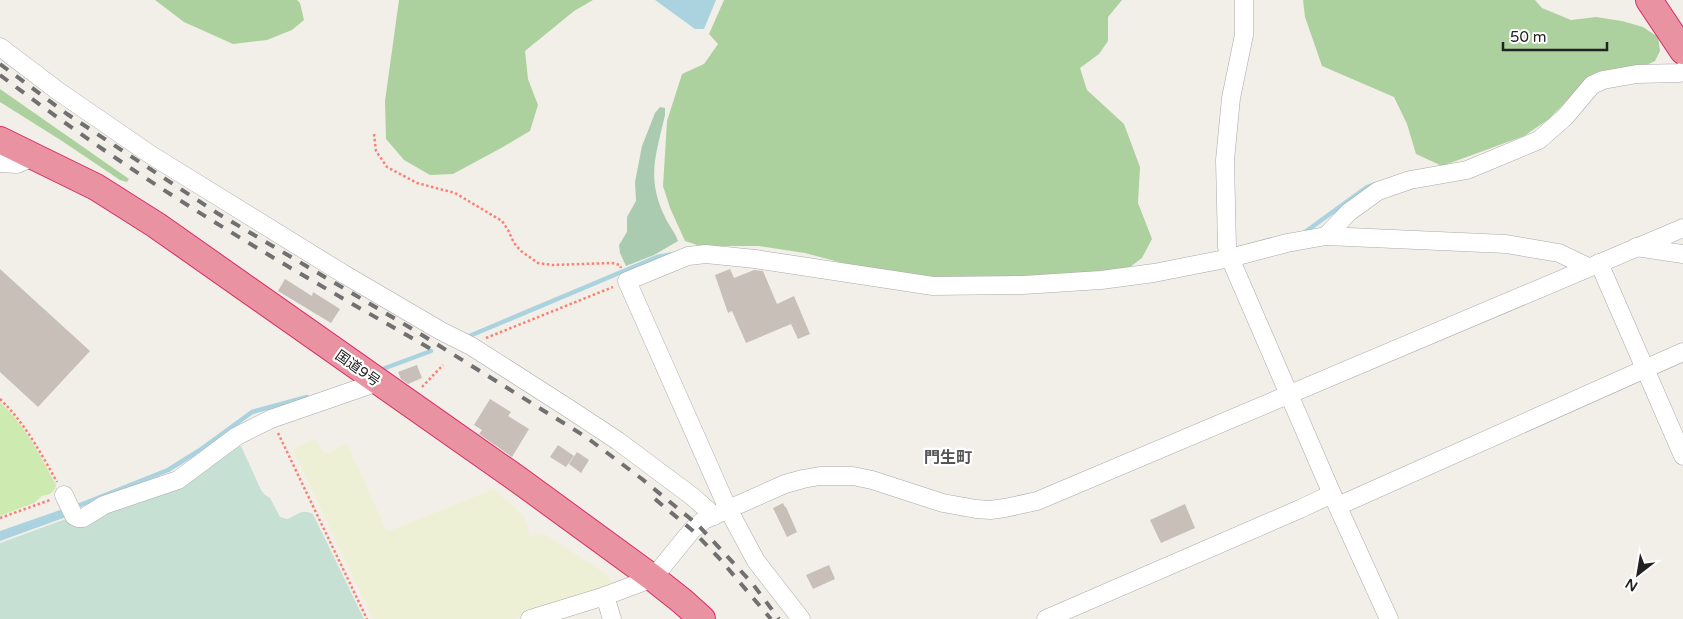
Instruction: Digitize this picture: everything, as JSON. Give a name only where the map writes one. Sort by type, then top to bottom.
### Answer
[{"type":"highway","points":[[1649,0],[1683,51]]},
{"type":"highway","name":"国道9号","points":[[0,140],[96,188],[156,225],[516,478],[653,578],[702,619]]},
{"type":"street","points":[[1244,0],[1244,35],[1231,98],[1225,160],[1228,254],[1389,619]]},
{"type":"street","points":[[0,47],[58,91],[151,155],[342,273],[471,346],[618,441],[694,497],[721,512]]},
{"type":"street","points":[[1326,236],[1349,212],[1378,191],[1410,180],[1467,170],[1539,140],[1566,117],[1592,85],[1604,80],[1637,74],[1679,73],[1683,71]]},
{"type":"street","points":[[0,163],[17,164],[35,156]]},
{"type":"street","points":[[530,619],[605,596],[653,578],[692,530],[704,520],[785,484],[820,476],[853,476],[964,508],[990,510],[1020,505],[1045,498],[1288,393],[1683,228]]},
{"type":"street","points":[[801,619],[721,512],[624,275],[688,256],[706,254],[755,259],[933,286],[1023,286],[1101,280],[1154,273],[1228,254],[1326,236],[1506,244],[1559,253],[1594,265],[1645,369],[1683,456]]},
{"type":"street","points":[[1636,247],[1683,254]]},
{"type":"street","points":[[1046,619],[1300,509],[1335,500],[1683,352]]},
{"type":"street","points":[[68,503],[74,516],[82,518],[104,505],[178,480],[237,436],[271,419],[378,382]]},
{"type":"street","points":[[605,596],[612,619]]},
{"type":"path","points":[[374,134],[376,151],[387,166],[418,183],[455,193],[502,221],[514,243],[521,251],[538,263],[552,265],[612,263],[620,265],[624,275],[471,346]]},
{"type":"path","points":[[420,390],[443,365]]},
{"type":"path","points":[[0,399],[41,451],[68,503],[0,518]]},
{"type":"path","points":[[271,419],[367,619]]},
{"type":"green space","points":[[155,0],[297,0],[300,3],[304,20],[292,30],[267,40],[233,44],[184,22]]},
{"type":"green space","points":[[399,0],[593,0],[574,11],[525,51],[528,79],[538,105],[530,131],[453,174],[430,175],[404,160],[386,139],[385,101]]},
{"type":"green space","points":[[724,0],[1122,0],[1108,17],[1108,41],[1099,54],[1080,68],[1087,90],[1124,124],[1140,167],[1138,203],[1152,239],[1142,258],[1130,267],[1102,275],[921,277],[850,265],[805,253],[759,246],[700,246],[685,241],[670,208],[663,186],[667,121],[682,74],[704,64],[718,44],[709,34]]},
{"type":"green space","points":[[1303,0],[1535,0],[1542,8],[1571,20],[1596,17],[1643,27],[1658,37],[1660,51],[1655,61],[1645,66],[1591,75],[1549,119],[1524,136],[1442,166],[1416,154],[1407,124],[1394,97],[1322,66],[1305,17]]},
{"type":"green space","points":[[0,89],[129,179],[127,182],[120,180],[0,102]]},
{"type":"green space","points":[[660,107],[665,108],[665,115],[654,166],[654,178],[659,203],[678,241],[654,255],[626,266],[620,253],[619,245],[627,232],[627,217],[636,201],[635,182],[642,146],[655,113]]},
{"type":"green space","points":[[0,402],[24,430],[56,485],[50,494],[42,496],[34,503],[0,516]]},
{"type":"green space","points":[[314,440],[317,441],[326,454],[347,443],[386,530],[389,531],[494,489],[524,516],[530,536],[543,533],[603,572],[612,582],[609,586],[511,619],[373,619],[293,450]]},
{"type":"green space","points":[[237,445],[241,446],[261,490],[270,498],[280,517],[287,519],[302,512],[313,514],[364,619],[0,619],[0,543],[66,519]]},
{"type":"water","points":[[655,0],[716,0],[704,29],[695,29]]},
{"type":"water","points":[[66,508],[66,517],[0,541],[0,531]]},
{"type":"building","points":[[0,269],[90,351],[38,407],[0,372]]},
{"type":"building","points":[[730,269],[734,278],[754,270],[763,271],[777,304],[794,296],[810,334],[798,339],[791,324],[746,343],[732,311],[728,313],[715,275]]},
{"type":"building","points":[[285,279],[312,296],[313,292],[340,309],[331,323],[278,291]]},
{"type":"building","points":[[417,365],[422,378],[408,384],[401,379],[398,372]]},
{"type":"building","points":[[490,399],[511,412],[508,416],[529,429],[512,457],[479,434],[482,430],[474,425]]},
{"type":"building","points":[[558,445],[574,456],[566,467],[550,457]]},
{"type":"building","points":[[577,452],[589,460],[581,473],[569,464]]},
{"type":"building","points":[[783,503],[797,532],[787,537],[773,508]]},
{"type":"building","points":[[1185,504],[1195,528],[1161,543],[1150,520]]},
{"type":"building","points":[[829,565],[835,579],[813,589],[806,575]]},
{"type":"waterway","points":[[1305,232],[1367,187],[1375,184]]},
{"type":"waterway","points":[[467,337],[657,257],[674,254]]},
{"type":"waterway","points":[[380,370],[431,351]]},
{"type":"waterway","points":[[75,507],[168,470],[200,450],[252,412],[307,397]]},
{"type":"railway","points":[[0,64],[67,114],[217,213],[414,330],[586,437],[642,479],[698,525],[752,583],[779,619]]},
{"type":"railway","points":[[0,75],[94,143],[163,189],[277,260],[431,349]]},
{"type":"railway","points":[[655,499],[692,530],[719,558],[771,619]]},
{"type":"district","name":"門生町","points":[[948,457]]}]
